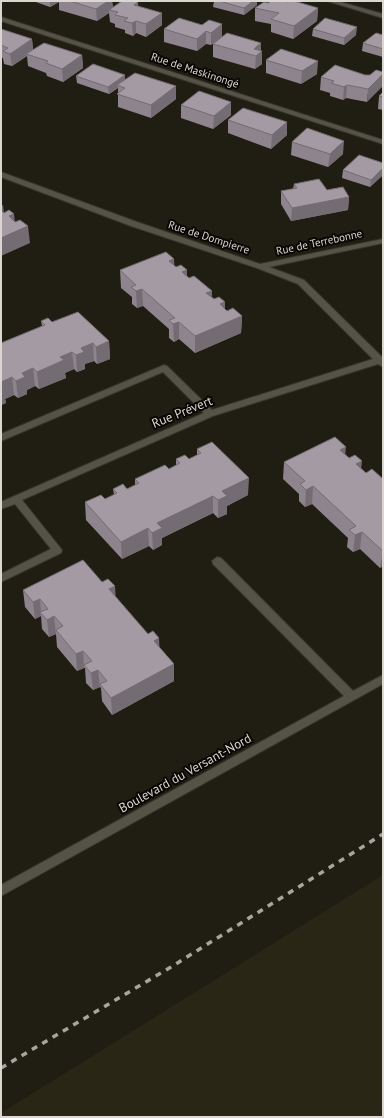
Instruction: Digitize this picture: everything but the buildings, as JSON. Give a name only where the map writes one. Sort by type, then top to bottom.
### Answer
[{"type":"street","points":[[330,1],[383,16]]},
{"type":"street","name":"Rue de Maskinongé","points":[[1,19],[383,142]]},
{"type":"street","name":"Rue de Dompierre","points":[[1,174],[134,224],[260,266],[301,282],[382,362]]},
{"type":"street","name":"Rue de Terrebonne","points":[[260,266],[383,241]]},
{"type":"street","name":"Rue Prévert","points":[[1,506],[210,414],[382,362]]},
{"type":"street","points":[[1,438],[164,368],[210,414]]},
{"type":"street","points":[[1,578],[57,550],[16,499]]},
{"type":"street","points":[[217,561],[351,696]]},
{"type":"street","name":"Boulevard du Versant-Nord","points":[[1,891],[383,679]]},
{"type":"shaded area","points":[[383,875],[383,1117],[1,1117],[1,1113]]},
{"type":"railway","points":[[1,1068],[171,967],[383,834]]}]
